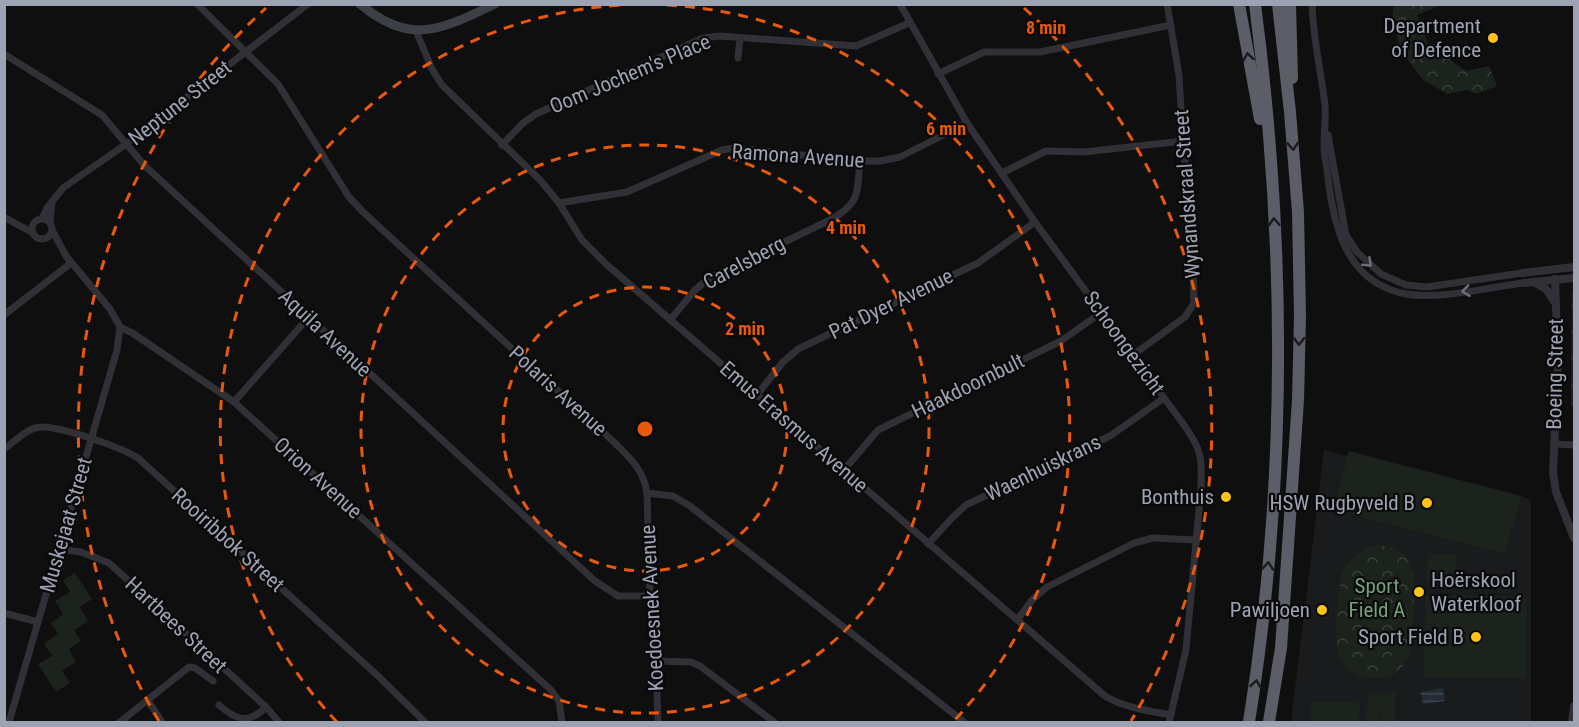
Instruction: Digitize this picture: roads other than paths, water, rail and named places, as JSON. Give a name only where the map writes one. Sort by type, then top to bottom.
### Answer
[{"type":"highway","points":[[1239,4],[1271,176]]},
{"type":"highway","points":[[1250,723],[1262,645],[1275,480],[1278,313],[1271,176],[1255,4]]},
{"type":"highway","points":[[1269,723],[1281,648],[1298,400],[1300,316],[1298,212],[1278,4]]},
{"type":"highway","points":[[1290,4],[1293,62],[1290,112]]},
{"type":"main road","points":[[360,4],[388,23],[416,31],[442,28],[495,4]]},
{"type":"street","name":"Polaris Avenue","points":[[197,4],[278,84],[355,204],[630,458],[643,476],[647,493]]},
{"type":"street","name":"Neptune Street","points":[[39,219],[63,188],[126,144],[309,4]]},
{"type":"street","name":"Schoongezicht","points":[[900,4],[967,123],[1035,222],[1195,441],[1201,455],[1201,488],[1186,650],[1170,719]]},
{"type":"street","name":"Wynandskraal Street","points":[[1133,354],[1177,323],[1194,306],[1192,231],[1179,75],[1167,4]]},
{"type":"street","points":[[1312,4],[1326,130],[1346,235],[1357,252],[1381,274],[1406,285],[1427,287],[1550,276],[1555,279]]},
{"type":"street","name":"Oom Jochem's Place","points":[[502,145],[531,116],[691,43],[710,37],[856,46],[909,23]]},
{"type":"street","points":[[938,74],[984,52],[1040,52],[1171,25]]},
{"type":"street","name":"Emus Erasmus Avenue","points":[[416,31],[432,69],[442,85],[540,180],[559,203],[582,240],[756,396],[1111,700],[1170,719]]},
{"type":"street","points":[[738,58],[740,38]]},
{"type":"street","name":"Aquila Avenue","points":[[4,54],[106,119],[144,165],[595,581],[618,596],[650,596]]},
{"type":"street","name":"Ramona Avenue","points":[[559,203],[627,192],[722,150],[734,148],[880,161],[900,157],[967,123]]},
{"type":"street","points":[[1002,173],[1045,151],[1084,152],[1183,141]]},
{"type":"street","name":"Carelsberg","points":[[670,320],[695,290],[708,279],[832,219],[847,208],[857,196],[860,161]]},
{"type":"street","points":[[39,219],[32,225],[33,233],[36,238],[45,239],[50,236],[52,230],[50,222],[52,202]]},
{"type":"street","points":[[8,220],[39,219],[50,222]]},
{"type":"street","points":[[8,220],[33,233]]},
{"type":"street","name":"Pat Dyer Avenue","points":[[756,396],[783,362],[798,349],[978,263],[1035,222]]},
{"type":"street","name":"Orion Avenue","points":[[52,230],[71,263],[110,309],[120,327],[234,402],[551,690],[559,701],[562,723]]},
{"type":"street","name":"Orion Avenue","points":[[45,239],[60,247]]},
{"type":"street","points":[[4,315],[71,263]]},
{"type":"street","points":[[1523,278],[1575,268]]},
{"type":"street","points":[[1555,279],[1575,268]]},
{"type":"street","points":[[1523,278],[1546,289],[1556,304]]},
{"type":"street","points":[[1534,282],[1575,278]]},
{"type":"street","points":[[1556,290],[1575,278]]},
{"type":"street","name":"Boeing Street","points":[[1555,279],[1558,364],[1553,472],[1556,492],[1575,538]]},
{"type":"street","name":"Haakdoornbult","points":[[844,470],[866,442],[879,430],[1061,341],[1102,312]]},
{"type":"street","points":[[234,402],[308,318]]},
{"type":"street","name":"Muskejaat Street","points":[[9,723],[117,350],[120,327]]},
{"type":"street","name":"Waenhuiskrans","points":[[928,544],[966,506],[1110,436],[1164,398]]},
{"type":"street","name":"Rooiribbok Street","points":[[4,449],[27,432],[41,427],[119,447],[138,458],[377,675],[425,723]]},
{"type":"street","points":[[1554,444],[1575,445]]},
{"type":"street","points":[[647,493],[674,496],[690,506],[963,723]]},
{"type":"street","name":"Koedoesnek Avenue","points":[[647,493],[650,596],[656,661],[658,723]]},
{"type":"street","points":[[1017,620],[1028,605],[1047,587],[1134,543],[1153,538],[1197,540]]},
{"type":"street","name":"Hartbees Street","points":[[60,549],[81,552],[109,563],[266,707],[279,723]]},
{"type":"street","points":[[4,613],[38,622]]},
{"type":"street","points":[[656,661],[691,662],[700,666],[774,723]]},
{"type":"street","points":[[120,723],[189,667],[195,668],[213,681]]},
{"type":"street","points":[[148,701],[162,723]]},
{"type":"street","points":[[219,705],[234,720],[256,717],[266,707]]},
{"type":"street","points":[[1572,723],[1575,706]]},
{"type":"place","name":"Department of Defence","points":[[1493,38]]},
{"type":"place","name":"Bonthuis","points":[[1226,497]]},
{"type":"place","name":"HSW Rugbyveld B","points":[[1427,503]]},
{"type":"place","name":"Hoërskool Waterkloof","points":[[1419,592]]},
{"type":"place","name":"Pawiljoen","points":[[1322,610]]},
{"type":"place","name":"Sport Field B","points":[[1476,637]]},
{"type":"park label","name":"Sport Field A","points":[[1377,598]]}]
